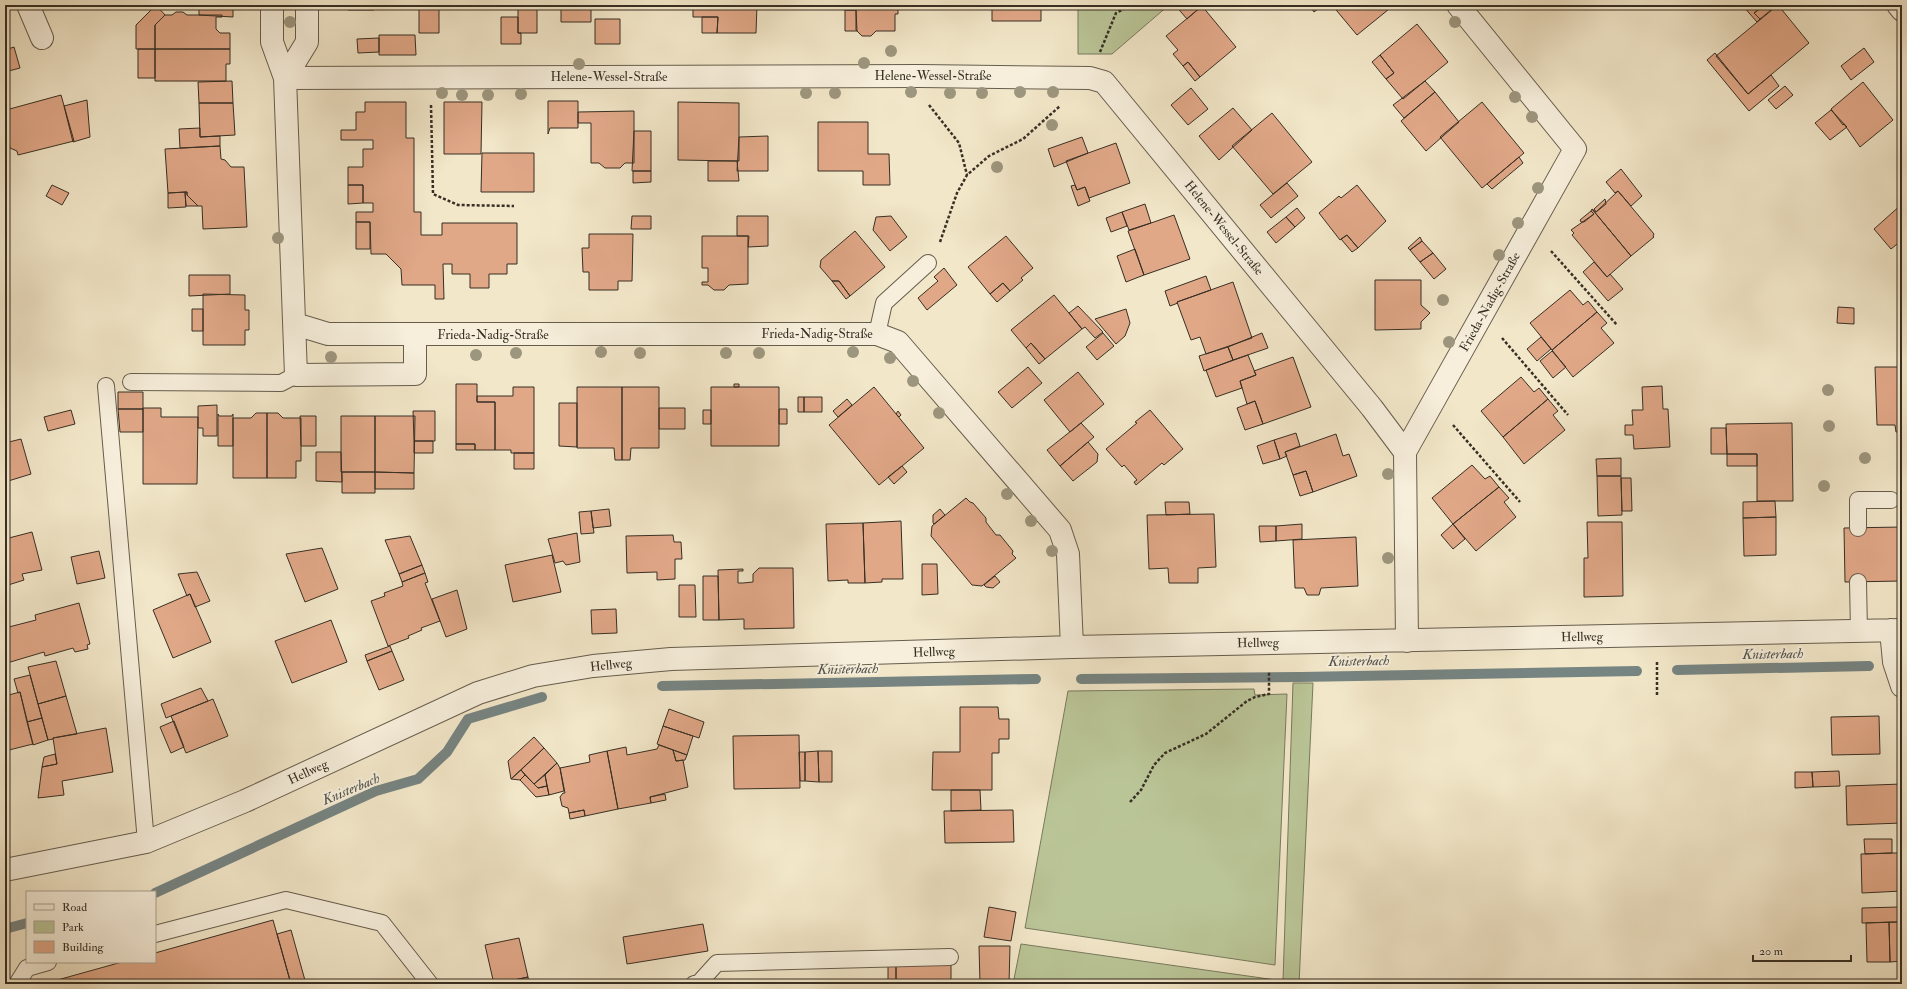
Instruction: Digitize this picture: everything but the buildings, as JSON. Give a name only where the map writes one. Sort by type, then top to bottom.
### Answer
[{"type":"street","points":[[28,5],[42,38]]},
{"type":"street","points":[[272,5],[272,42],[285,78],[296,376],[415,374],[415,335]]},
{"type":"street","points":[[285,78],[307,42],[307,5]]},
{"type":"street","name":"Frieda-Nadig-Straße","points":[[1405,452],[1575,149],[1458,5]]},
{"type":"street","points":[[1898,5],[1902,10]]},
{"type":"street","name":"Helene-Wessel-Straße","points":[[285,78],[920,76],[1090,78],[1104,82],[1367,402],[1405,452]]},
{"type":"street","name":"Frieda-Nadig-Straße","points":[[295,324],[328,334],[877,334],[898,342],[1060,530],[1068,554],[1072,647]]},
{"type":"street","points":[[1405,452],[1407,641]]},
{"type":"street","points":[[1897,630],[1894,662],[1902,686]]},
{"type":"street","name":"Hellweg","points":[[5,870],[146,842],[244,801],[478,693],[533,676],[593,666],[671,659],[1072,647],[1859,632],[1897,630]]},
{"type":"lane","points":[[877,334],[884,303],[928,264]]},
{"type":"lane","points":[[132,382],[281,383],[296,376]]},
{"type":"lane","points":[[106,386],[146,842]]},
{"type":"lane","points":[[1858,528],[1858,500],[1891,500]]},
{"type":"lane","points":[[1858,582],[1859,632]]},
{"type":"lane","points":[[156,934],[286,900],[382,924],[430,984]]},
{"type":"lane","points":[[694,984],[699,983],[717,963],[950,957]]},
{"type":"lane","points":[[17,984],[27,968],[44,963]]},
{"type":"path","points":[[928,264],[943,236],[957,193],[967,175],[989,156],[1023,139],[1090,78],[1116,13],[1132,5]]},
{"type":"path","points":[[920,76],[921,94],[959,143],[967,175]]},
{"type":"path","points":[[431,78],[433,194],[458,205],[514,206]]},
{"type":"path","points":[[1527,235],[1546,244],[1617,325]]},
{"type":"path","points":[[1479,322],[1497,332],[1568,415]]},
{"type":"path","points":[[1430,408],[1448,420],[1520,502]]},
{"type":"path","points":[[1130,802],[1141,790],[1154,765],[1165,753],[1206,734],[1255,697],[1269,694],[1268,663]]},
{"type":"path","points":[[1657,683],[1657,697]]},
{"type":"green space","points":[[1078,5],[1169,5],[1112,54],[1078,54]]},
{"type":"green space","points":[[1293,683],[1313,683],[1299,984],[1013,984],[1021,944],[1283,981]]},
{"type":"green space","points":[[1254,689],[1255,695],[1287,694],[1275,965],[1025,928],[1068,691]]},
{"type":"waterway","name":"Knisterbach","points":[[1677,670],[1869,666]]},
{"type":"waterway","name":"Knisterbach","points":[[1081,679],[1637,671]]},
{"type":"waterway","name":"Knisterbach","points":[[662,686],[1036,679]]},
{"type":"waterway","name":"Knisterbach","points":[[156,893],[376,791],[418,779],[447,752],[468,719],[542,697]]},
{"type":"waterway","name":"Knisterbach","points":[[5,929],[26,923]]}]
